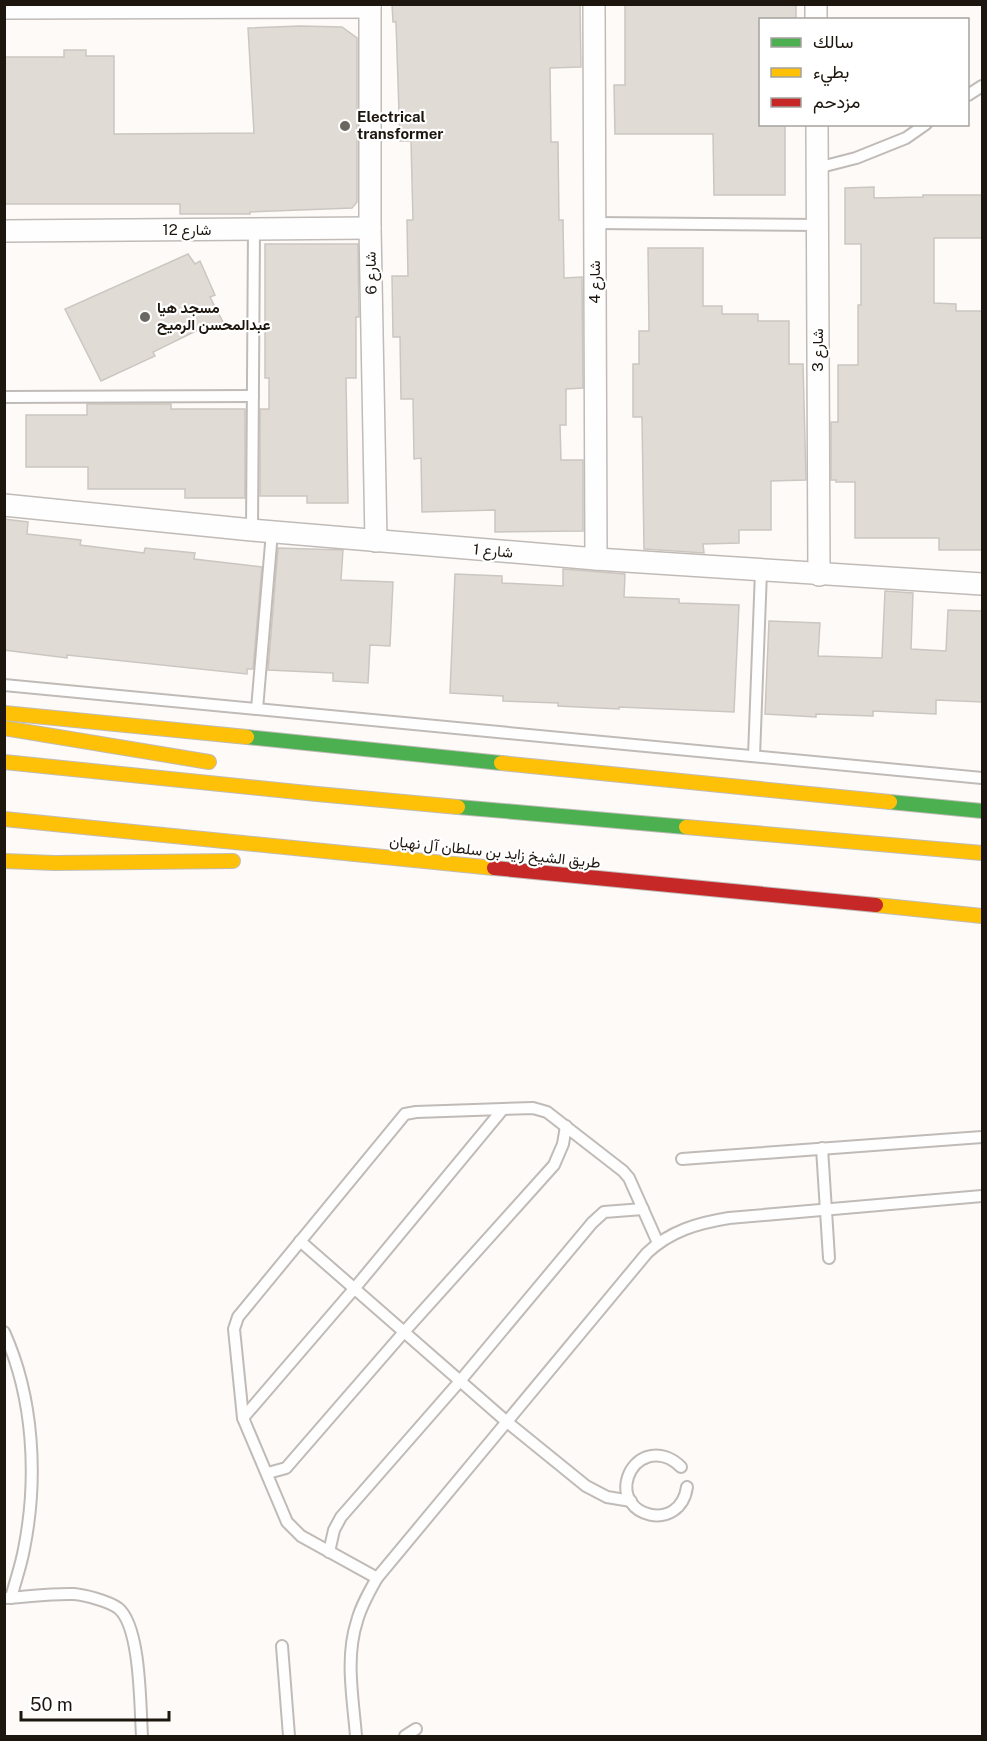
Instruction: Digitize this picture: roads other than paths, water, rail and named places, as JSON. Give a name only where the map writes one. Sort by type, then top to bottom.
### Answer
[{"type":"main road","points":[[4,713],[982,811]]},
{"type":"main road","points":[[4,728],[220,764]]},
{"type":"main road","points":[[4,762],[317,794],[982,853]]},
{"type":"main road","points":[[264,776],[317,794]]},
{"type":"main road","name":"طريق الشيخ زايد بن سلطان آل نهيان","points":[[4,819],[399,860],[982,916]]},
{"type":"main road","points":[[281,861],[399,860]]},
{"type":"main road","points":[[4,861],[55,863],[245,861]]},
{"type":"street","name":"شارع 4","points":[[594,4],[596,560]]},
{"type":"street","points":[[4,8],[370,6]]},
{"type":"street","name":"شارع 6","points":[[370,6],[370,228],[376,542]]},
{"type":"street","name":"شارع 3","points":[[817,126],[819,575]]},
{"type":"street","name":"شارع 12","points":[[4,231],[370,228]]},
{"type":"street","name":"شارع 1","points":[[4,505],[376,542],[596,560],[982,584]]},
{"type":"lane","points":[[969,94],[982,86]]},
{"type":"lane","points":[[817,168],[856,158],[906,138],[923,126]]},
{"type":"lane","points":[[595,223],[817,225]]},
{"type":"lane","points":[[254,229],[253,396],[262,531],[257,709]]},
{"type":"lane","points":[[4,397],[253,396]]},
{"type":"lane","points":[[754,756],[760,571]]},
{"type":"lane","points":[[4,685],[982,778]]},
{"type":"lane","points":[[377,1578],[301,1536],[286,1522],[243,1418],[234,1329],[238,1317],[405,1114],[534,1108],[547,1112],[629,1178],[658,1243]]},
{"type":"lane","points":[[243,1418],[354,1289],[503,1109]]},
{"type":"lane","points":[[267,1473],[286,1468],[554,1165],[563,1144],[566,1126]]},
{"type":"lane","points":[[682,1159],[982,1137]]},
{"type":"lane","points":[[822,1148],[829,1258]]},
{"type":"lane","points":[[356,1737],[350,1659],[352,1638],[357,1619],[377,1578],[647,1253],[658,1243],[688,1227],[729,1218],[982,1196]]},
{"type":"lane","points":[[328,1552],[334,1530],[341,1517],[460,1381],[592,1223],[604,1212],[643,1209]]},
{"type":"lane","points":[[300,1241],[507,1422],[586,1486],[607,1497],[631,1502]]},
{"type":"lane","points":[[4,1332],[11,1347],[24,1397],[31,1447],[31,1498],[25,1539],[8,1598],[74,1594],[96,1599],[118,1608],[129,1624],[135,1642],[142,1737]]},
{"type":"lane","points":[[681,1467],[670,1459],[649,1457],[637,1463],[629,1474],[626,1488],[631,1502],[640,1511],[661,1516],[674,1511],[679,1506],[687,1487]]},
{"type":"lane","points":[[282,1646],[289,1737]]},
{"type":"lane","points":[[405,1737],[416,1729]]},
{"type":"place","name":"Electrical transformer","points":[[345,126]]},
{"type":"place","name":"مسجد هيا عبدالمحسن الرميح","points":[[145,317]]}]
